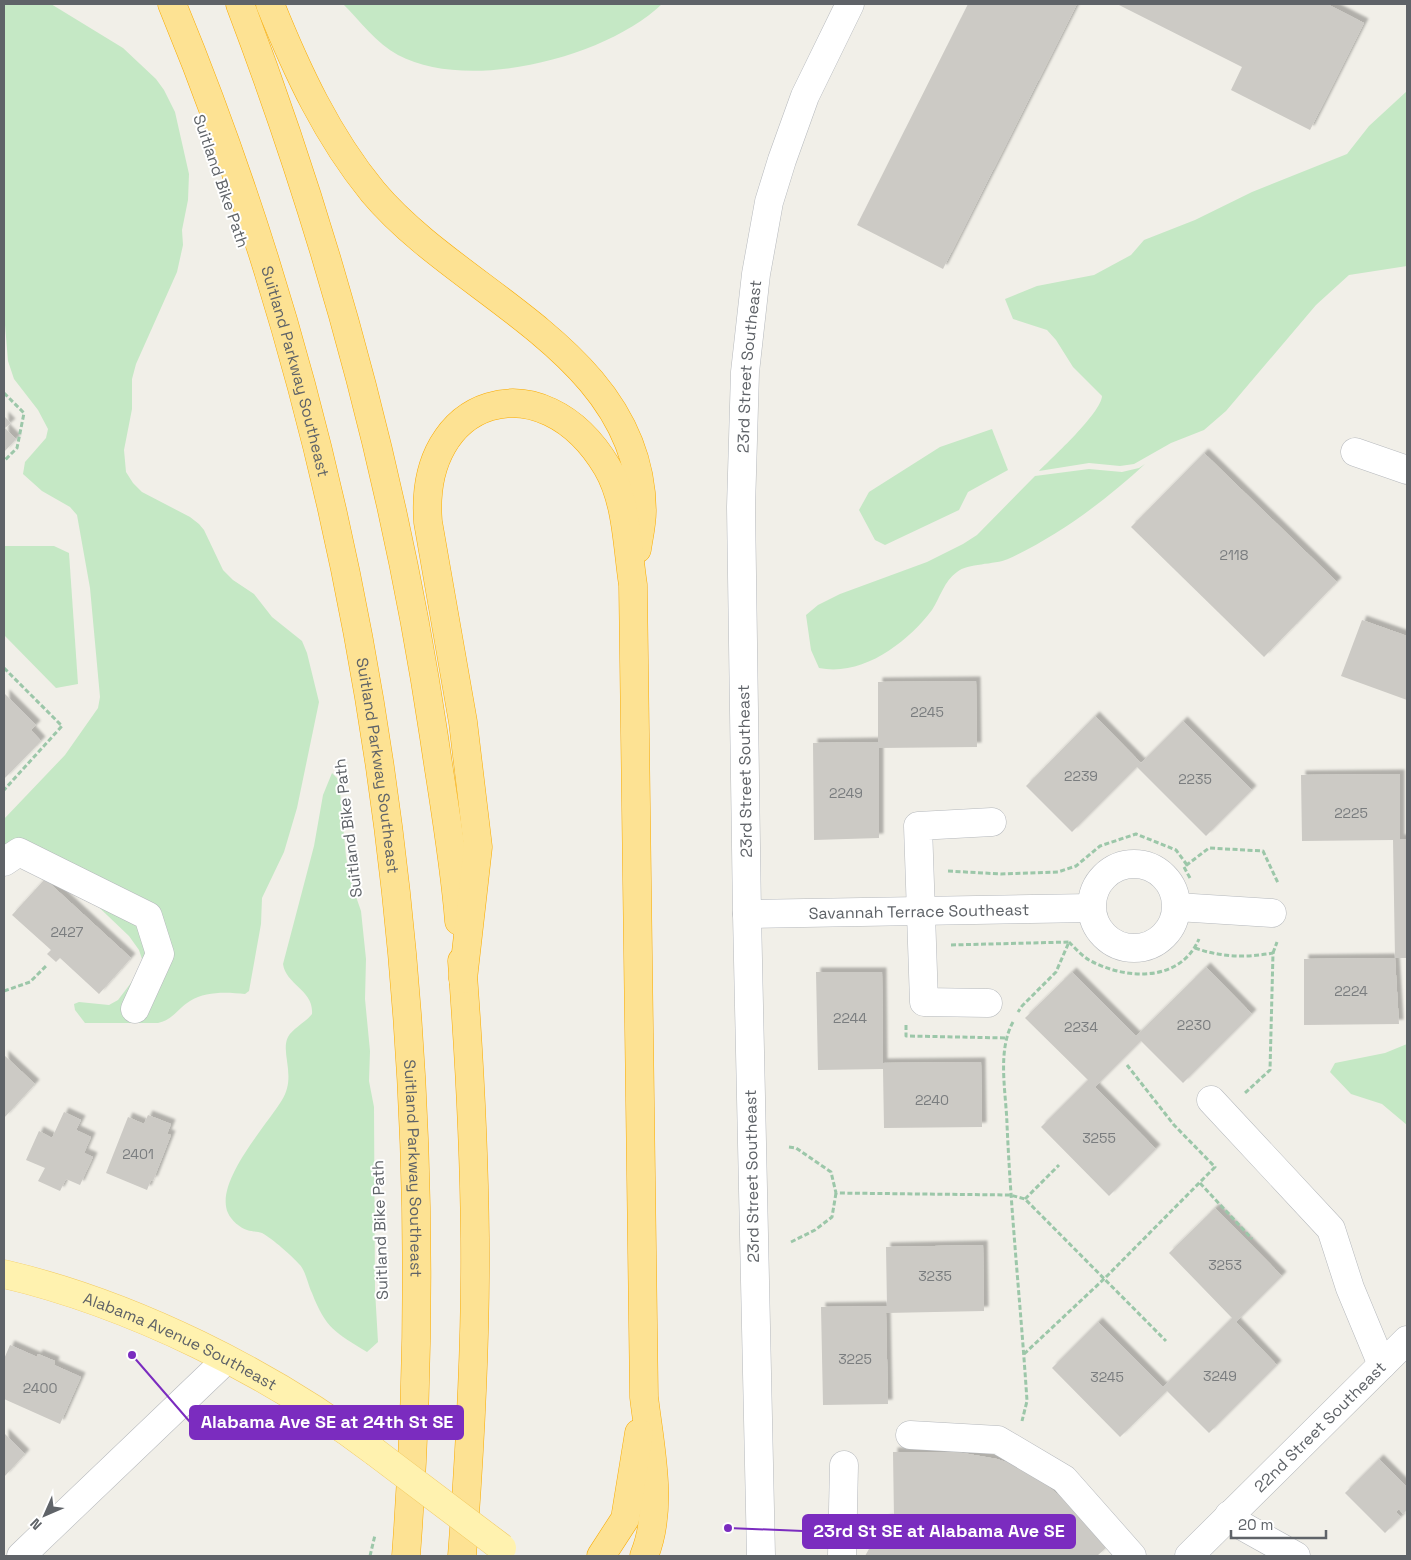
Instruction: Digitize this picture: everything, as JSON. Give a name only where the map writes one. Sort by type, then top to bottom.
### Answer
[{"type":"highway","name":"Suitland Parkway Southeast","points":[[172,4],[232,159],[292,345],[349,583],[382,769],[403,961],[416,1185],[416,1319],[406,1556]]},
{"type":"highway","points":[[240,4],[284,121],[313,209],[352,343],[386,478],[404,561],[430,713],[451,854],[463,979],[471,1106],[475,1238],[469,1459],[462,1556]]},
{"type":"highway","points":[[270,4],[304,84],[319,112],[374,192],[416,236],[564,352],[594,384],[628,443],[640,486],[642,512],[633,585],[644,1397],[653,1471],[653,1514],[650,1541],[644,1556]]},
{"type":"highway","points":[[463,979],[478,847],[463,722],[432,545],[427,503],[434,466],[448,436],[473,414],[487,408],[518,403],[532,404],[546,409],[573,426],[597,452],[614,482],[622,514],[633,585]]},
{"type":"highway","points":[[601,1556],[618,1533],[629,1504],[644,1397]]},
{"type":"main road","name":"Alabama Avenue Southeast","points":[[4,1274],[55,1288],[127,1314],[193,1342],[291,1395],[348,1431],[508,1552]]},
{"type":"street","name":"23rd Street Southeast","points":[[761,1556],[747,914],[741,507],[748,323],[769,202],[782,160],[806,96],[850,4]]},
{"type":"street","points":[[1356,452],[1407,470]]},
{"type":"street","points":[[988,1003],[924,1002],[918,826],[992,822]]},
{"type":"street","points":[[4,862],[19,852],[148,916],[160,954],[135,1009]]},
{"type":"street","points":[[1134,864],[1147,866],[1159,872],[1172,887],[1176,907],[1175,920],[1164,936],[1147,947],[1134,949],[1109,941],[1099,931],[1092,908],[1093,893],[1099,881],[1108,872],[1120,866],[1134,864]]},
{"type":"street","points":[[1176,907],[1272,913]]},
{"type":"street","name":"Savannah Terrace Southeast","points":[[747,914],[1092,908]]},
{"type":"street","points":[[1217,1107],[1331,1229],[1350,1288],[1382,1365]]},
{"type":"street","name":"22nd Street Southeast","points":[[1189,1556],[1407,1340]]},
{"type":"street","points":[[21,1556],[226,1360]]},
{"type":"street","points":[[910,1435],[998,1440],[1064,1479],[1132,1556]]},
{"type":"street","points":[[842,1556],[844,1465]]},
{"type":"street","points":[[1229,1515],[1237,1523],[1296,1556]]},
{"type":"path","points":[[4,393],[24,413],[17,448],[4,461]]},
{"type":"path","points":[[4,668],[62,726],[4,790]]},
{"type":"path","points":[[920,870],[1001,874],[1058,872],[1076,866],[1100,846],[1136,834],[1176,850],[1187,865]]},
{"type":"path","points":[[922,946],[1069,942],[1088,960],[1128,975],[1162,973],[1192,953],[1205,925],[1206,909]]},
{"type":"path","points":[[1018,1014],[1022,1006],[1056,972],[1069,942]]},
{"type":"path","points":[[1195,948],[1216,955],[1259,956],[1273,953],[1270,1070],[1217,1107]]},
{"type":"path","points":[[4,991],[30,982],[46,966]]},
{"type":"path","points":[[1014,1021],[1010,1028],[1004,1059],[1010,1195],[1027,1401],[1015,1450]]},
{"type":"path","points":[[1024,1354],[1105,1278],[1215,1166],[1174,1125],[1127,1065]]},
{"type":"path","points":[[789,1147],[796,1148],[831,1172],[836,1193],[832,1217],[815,1230],[791,1242]]},
{"type":"path","points":[[1025,1199],[1059,1165]]},
{"type":"path","points":[[1200,1183],[1252,1239]]},
{"type":"path","points":[[836,1193],[1010,1195],[1025,1199],[1166,1341]]},
{"type":"path","points":[[370,1556],[376,1532]]},
{"type":"green space","points":[[4,4],[51,4],[123,48],[156,79],[175,112],[189,174],[188,200],[182,230],[183,245],[177,272],[136,364],[132,379],[132,409],[124,450],[126,472],[142,492],[190,517],[199,524],[204,530],[223,570],[233,580],[254,594],[272,617],[302,641],[307,653],[319,702],[297,808],[284,852],[262,898],[261,924],[249,991],[245,994],[203,995],[190,1001],[172,1017],[158,1023],[85,1023],[75,1010],[74,1004],[79,1002],[109,1005],[118,1000],[140,971],[143,962],[139,950],[129,936],[65,875],[4,865],[4,819],[65,755],[98,708],[100,697],[90,588],[77,515],[70,507],[42,491],[23,474],[25,462],[46,438],[48,429],[38,410],[14,379],[8,361],[4,313]]},
{"type":"green space","points":[[343,4],[662,4],[638,23],[608,40],[573,53],[536,64],[498,70],[461,71],[427,66],[398,55],[376,39]]},
{"type":"green space","points":[[1407,91],[1407,266],[1349,275],[1316,305],[1226,411],[1204,430],[1171,443],[1134,464],[1120,466],[1089,463],[1039,471],[1085,424],[1100,404],[1102,396],[1073,367],[1056,340],[1047,330],[1013,319],[1005,299],[1037,286],[1094,275],[1131,255],[1144,240],[1195,220],[1252,192],[1347,154],[1369,126]]},
{"type":"green space","points":[[992,429],[1008,470],[968,492],[959,510],[885,545],[875,540],[859,510],[869,492],[940,447]]},
{"type":"green space","points":[[1145,464],[1080,517],[1045,540],[1008,559],[968,567],[957,572],[949,580],[932,610],[922,622],[897,645],[882,655],[851,667],[819,668],[811,650],[806,615],[818,605],[840,594],[927,562],[963,544],[977,535],[1035,476],[1089,469],[1122,472],[1139,468]]},
{"type":"green space","points":[[4,546],[54,546],[69,553],[78,684],[56,688],[4,635]]},
{"type":"green space","points":[[332,773],[339,780],[346,857],[352,885],[361,911],[366,959],[365,999],[370,1051],[369,1081],[374,1107],[375,1290],[378,1342],[367,1352],[339,1334],[327,1322],[317,1305],[300,1265],[282,1248],[260,1232],[249,1231],[236,1223],[228,1213],[226,1200],[228,1186],[235,1170],[282,1100],[286,1091],[288,1074],[286,1043],[288,1037],[312,1014],[309,999],[289,977],[283,964],[314,846],[323,795]]},
{"type":"green space","points":[[1407,1044],[1407,1125],[1382,1104],[1351,1094],[1330,1072],[1335,1063],[1385,1053]]},
{"type":"building","points":[[968,4],[1077,4],[943,269],[857,225]]},
{"type":"building","points":[[1117,4],[1327,4],[1364,23],[1310,130],[1231,90],[1242,67]]},
{"type":"building","points":[[4,416],[11,423],[5,428],[16,439],[4,452]]},
{"type":"building","points":[[1204,453],[1337,582],[1264,657],[1131,527]]},
{"type":"building","points":[[1362,620],[1407,636],[1407,700],[1341,676]]},
{"type":"building","points":[[976,681],[977,747],[879,748],[879,838],[814,840],[813,743],[878,742],[878,682]]},
{"type":"building","points":[[5,694],[36,725],[31,730],[41,741],[4,779]]},
{"type":"building","points":[[1095,716],[1141,763],[1183,721],[1252,790],[1206,836],[1137,767],[1072,832],[1026,786]]},
{"type":"building","points":[[1400,774],[1400,839],[1407,839],[1407,958],[1395,958],[1393,840],[1302,841],[1301,775]]},
{"type":"building","points":[[45,879],[131,958],[99,994],[60,958],[56,962],[47,954],[51,950],[12,915]]},
{"type":"building","points":[[1395,958],[1399,1024],[1304,1025],[1304,959]]},
{"type":"building","points":[[1206,967],[1252,1014],[1183,1083],[1141,1041],[1095,1087],[1156,1149],[1109,1196],[1041,1127],[1088,1080],[1025,1018],[1072,972],[1136,1036]]},
{"type":"building","points":[[816,972],[882,972],[883,1063],[981,1062],[982,1127],[884,1128],[883,1069],[818,1070]]},
{"type":"building","points":[[4,1055],[35,1084],[4,1118]]},
{"type":"building","points":[[64,1112],[81,1120],[76,1130],[91,1137],[84,1153],[93,1157],[80,1185],[66,1179],[60,1191],[38,1181],[45,1168],[26,1160],[39,1131],[52,1138]]},
{"type":"building","points":[[148,1115],[171,1124],[167,1134],[171,1135],[153,1181],[151,1180],[147,1190],[106,1173],[128,1117],[144,1124]]},
{"type":"building","points":[[1215,1208],[1282,1276],[1236,1322],[1277,1365],[1209,1433],[1167,1391],[1120,1437],[1052,1368],[1098,1322],[1163,1387],[1232,1318],[1169,1253]]},
{"type":"building","points":[[983,1245],[984,1311],[886,1313],[888,1404],[823,1405],[821,1307],[887,1306],[886,1247]]},
{"type":"building","points":[[10,1345],[37,1357],[38,1354],[55,1361],[54,1365],[81,1377],[60,1424],[4,1399],[4,1359]]},
{"type":"building","points":[[4,1433],[25,1454],[4,1477]]},
{"type":"building","points":[[893,1452],[957,1452],[997,1459],[1012,1464],[1039,1479],[1061,1497],[1109,1545],[1097,1556],[865,1556],[886,1519],[894,1519]]},
{"type":"building","points":[[1379,1459],[1407,1487],[1407,1510],[1403,1514],[1399,1509],[1396,1512],[1401,1517],[1385,1533],[1345,1493]]},
{"type":"place","name":"Alabama Ave SE at 24th St SE","points":[[132,1355]]},
{"type":"place","name":"23rd St SE at Alabama Ave SE","points":[[728,1528]]}]
